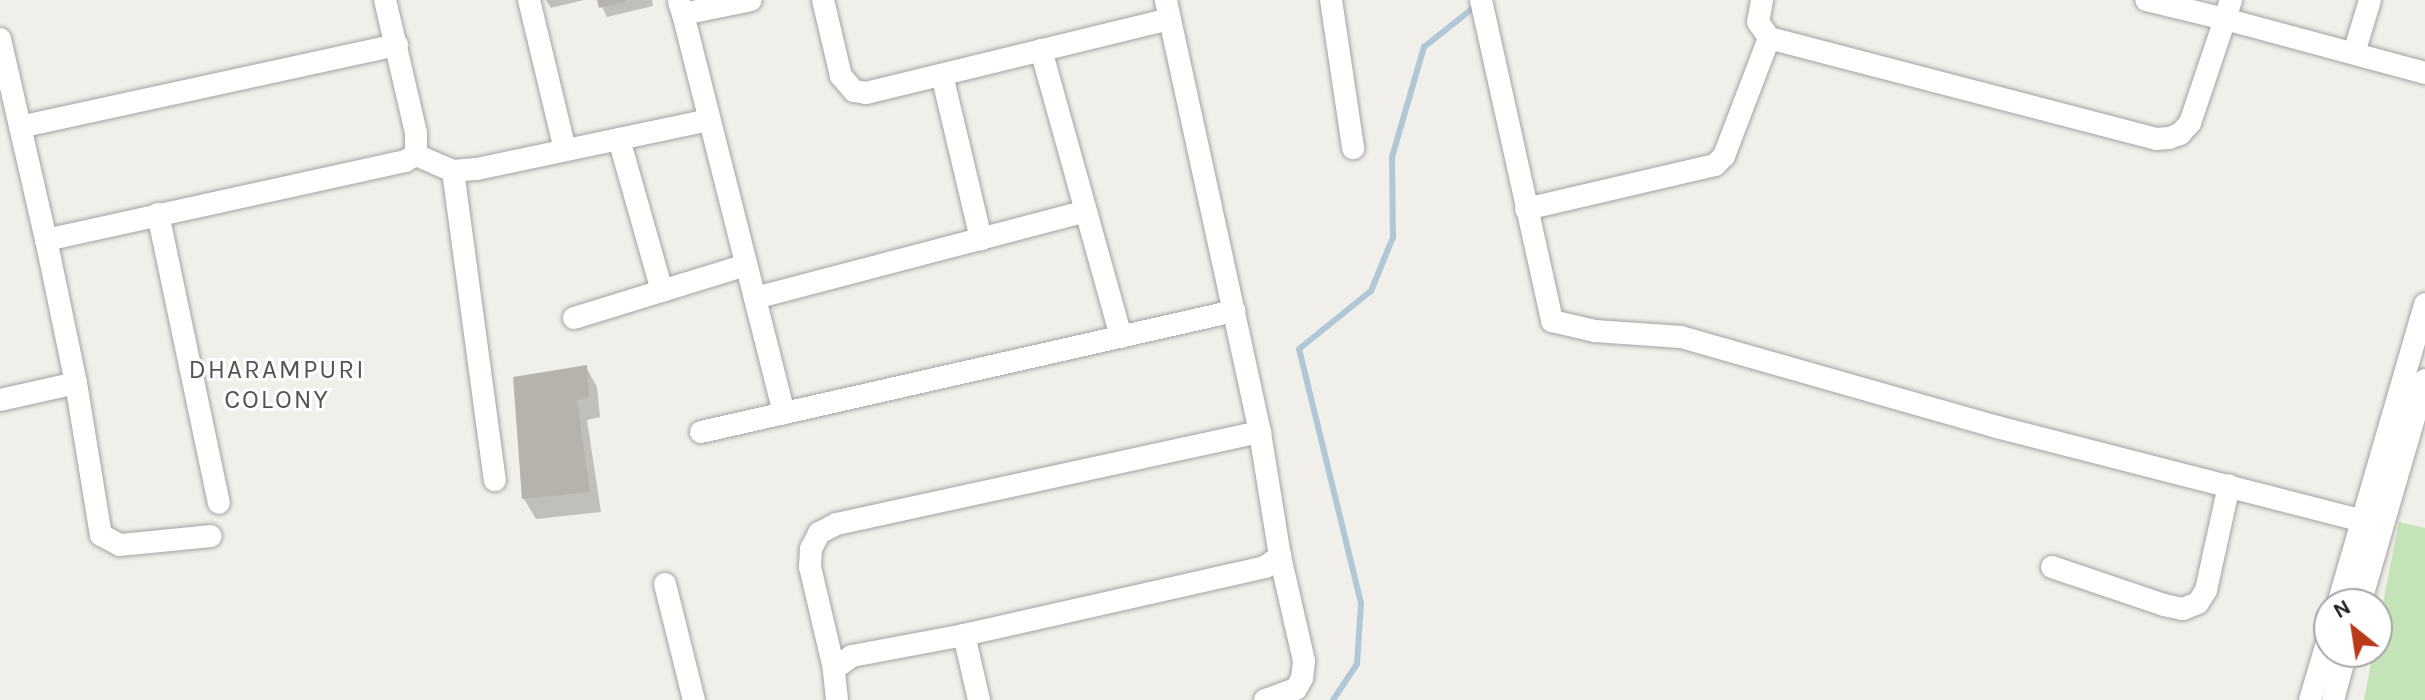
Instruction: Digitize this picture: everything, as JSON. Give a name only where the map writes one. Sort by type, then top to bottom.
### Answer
[{"type":"street","points":[[385,0],[418,145],[416,155]]},
{"type":"street","points":[[529,0],[565,150]]},
{"type":"street","points":[[751,0],[681,7],[784,413]]},
{"type":"street","points":[[823,0],[841,76],[854,91],[866,93],[1041,50],[1167,10],[1260,432],[1280,556],[1304,661],[1302,678],[1296,689],[1265,700]]},
{"type":"street","points":[[1331,0],[1353,148]]},
{"type":"street","points":[[1762,0],[1758,22],[1769,38],[2156,139],[2180,134],[2190,123],[2228,10]]},
{"type":"street","points":[[2146,0],[2228,10],[2354,53],[2425,73]]},
{"type":"street","points":[[2354,53],[2370,0]]},
{"type":"street","points":[[1482,5],[1547,315],[1552,321],[1564,326],[1681,337],[1997,427],[2363,521]]},
{"type":"street","points":[[1526,209],[1698,172],[1724,156],[1769,38]]},
{"type":"street","points":[[0,39],[76,383],[101,535],[120,545],[211,536]]},
{"type":"street","points":[[20,127],[397,45]]},
{"type":"street","points":[[1041,50],[1121,337]]},
{"type":"street","points":[[942,75],[981,239]]},
{"type":"street","points":[[416,155],[453,171],[709,120]]},
{"type":"street","points":[[619,139],[662,291]]},
{"type":"street","points":[[46,240],[405,161],[416,155]]},
{"type":"street","points":[[453,171],[495,480]]},
{"type":"street","points":[[755,298],[1086,211]]},
{"type":"street","points":[[158,214],[219,503]]},
{"type":"street","points":[[574,318],[746,265]]},
{"type":"street","points":[[2343,588],[2425,304]]},
{"type":"street","points":[[701,432],[1234,311]]},
{"type":"street","points":[[2365,588],[2425,380]]},
{"type":"street","points":[[0,400],[76,383]]},
{"type":"street","points":[[837,700],[834,669],[810,567],[811,549],[819,533],[837,524],[1260,432]]},
{"type":"street","points":[[2052,567],[2183,609],[2198,603],[2206,590],[2229,485]]},
{"type":"street","points":[[834,669],[852,656],[964,635],[1265,567],[1280,556]]},
{"type":"street","points":[[665,584],[694,700]]},
{"type":"street","points":[[964,635],[979,700]]},
{"type":"street","points":[[2310,700],[2320,668]]},
{"type":"street","points":[[2333,700],[2342,668]]},
{"type":"green space","points":[[2399,522],[2425,528],[2425,700],[2364,700],[2370,668],[2393,668],[2393,588],[2386,588]]},
{"type":"building","points":[[597,0],[626,0],[627,1],[599,8]]},
{"type":"building","points":[[587,365],[589,397],[577,400],[590,492],[522,499],[513,377]]},
{"type":"waterway","points":[[1333,700],[1357,664],[1361,603],[1299,349],[1371,291],[1393,237],[1392,157],[1424,47],[1478,4]]},
{"type":"district","name":"DHARAMPURI COLONY","points":[[277,385]]}]
